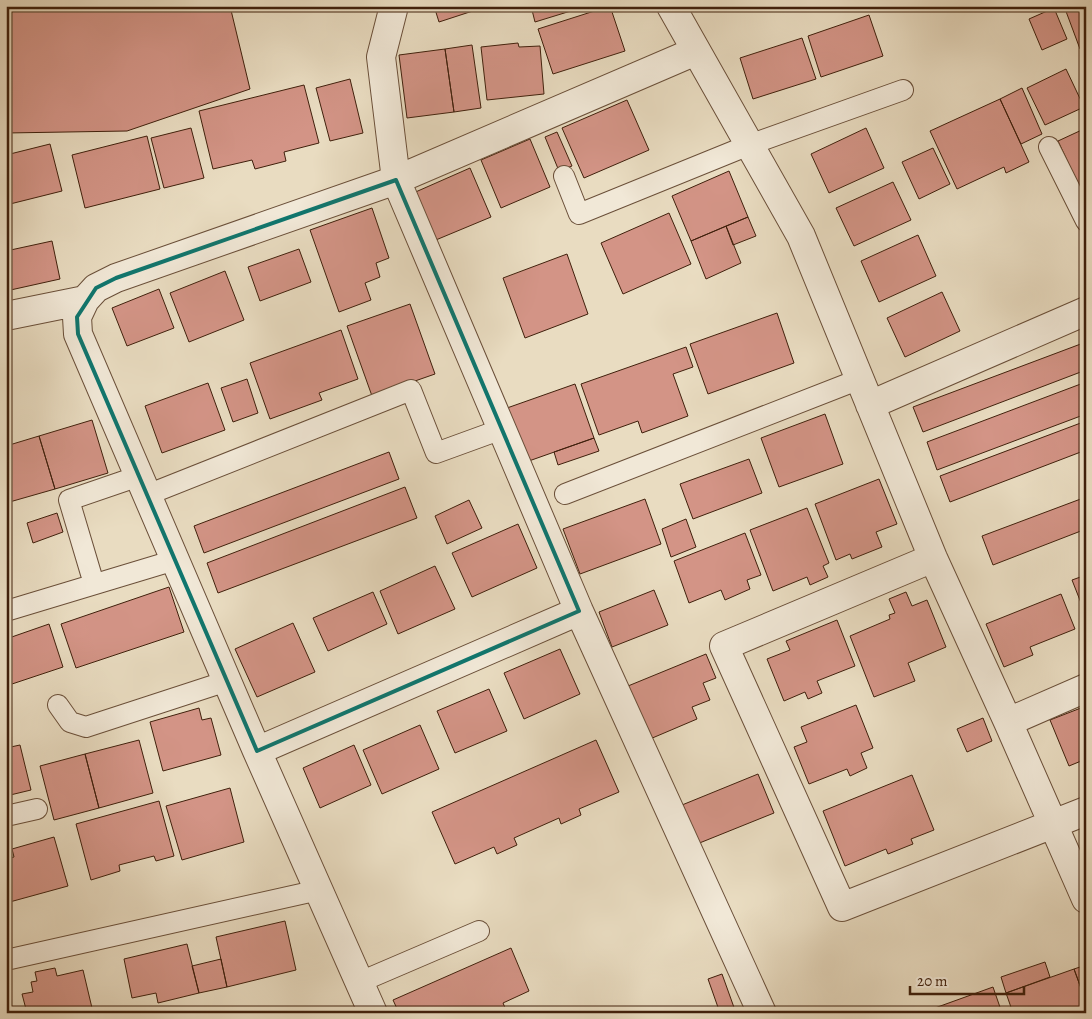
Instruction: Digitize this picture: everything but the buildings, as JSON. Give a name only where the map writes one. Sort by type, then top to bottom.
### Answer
[{"type":"street","points":[[394,6],[381,56],[396,180],[579,611],[762,1013]]},
{"type":"street","points":[[672,6],[801,236],[933,558],[1086,899]]},
{"type":"street","points":[[373,1013],[227,681],[78,334],[77,317],[85,300],[96,288],[116,278],[396,180],[696,51]]},
{"type":"street","points":[[6,316],[85,300]]},
{"type":"street","points":[[870,404],[1086,312]]},
{"type":"street","points":[[933,558],[724,646],[842,907],[1086,811]]},
{"type":"street","points":[[257,750],[579,611]]},
{"type":"street","points":[[1008,722],[1086,688]]},
{"type":"lane","points":[[564,176],[579,214],[749,145],[903,90]]},
{"type":"lane","points":[[1049,147],[1086,221]]},
{"type":"lane","points":[[564,494],[860,379]]},
{"type":"lane","points":[[94,584],[68,500],[143,485],[411,390],[436,453],[502,430]]},
{"type":"lane","points":[[6,611],[175,560]]},
{"type":"lane","points":[[58,705],[70,722],[86,727],[227,681]]},
{"type":"lane","points":[[6,816],[36,809]]},
{"type":"lane","points":[[6,960],[319,890]]},
{"type":"lane","points":[[360,982],[479,931]]},
{"type":"highlighted area","points":[[396,180],[579,611],[257,751],[78,334],[77,317],[96,288],[116,278]]}]
